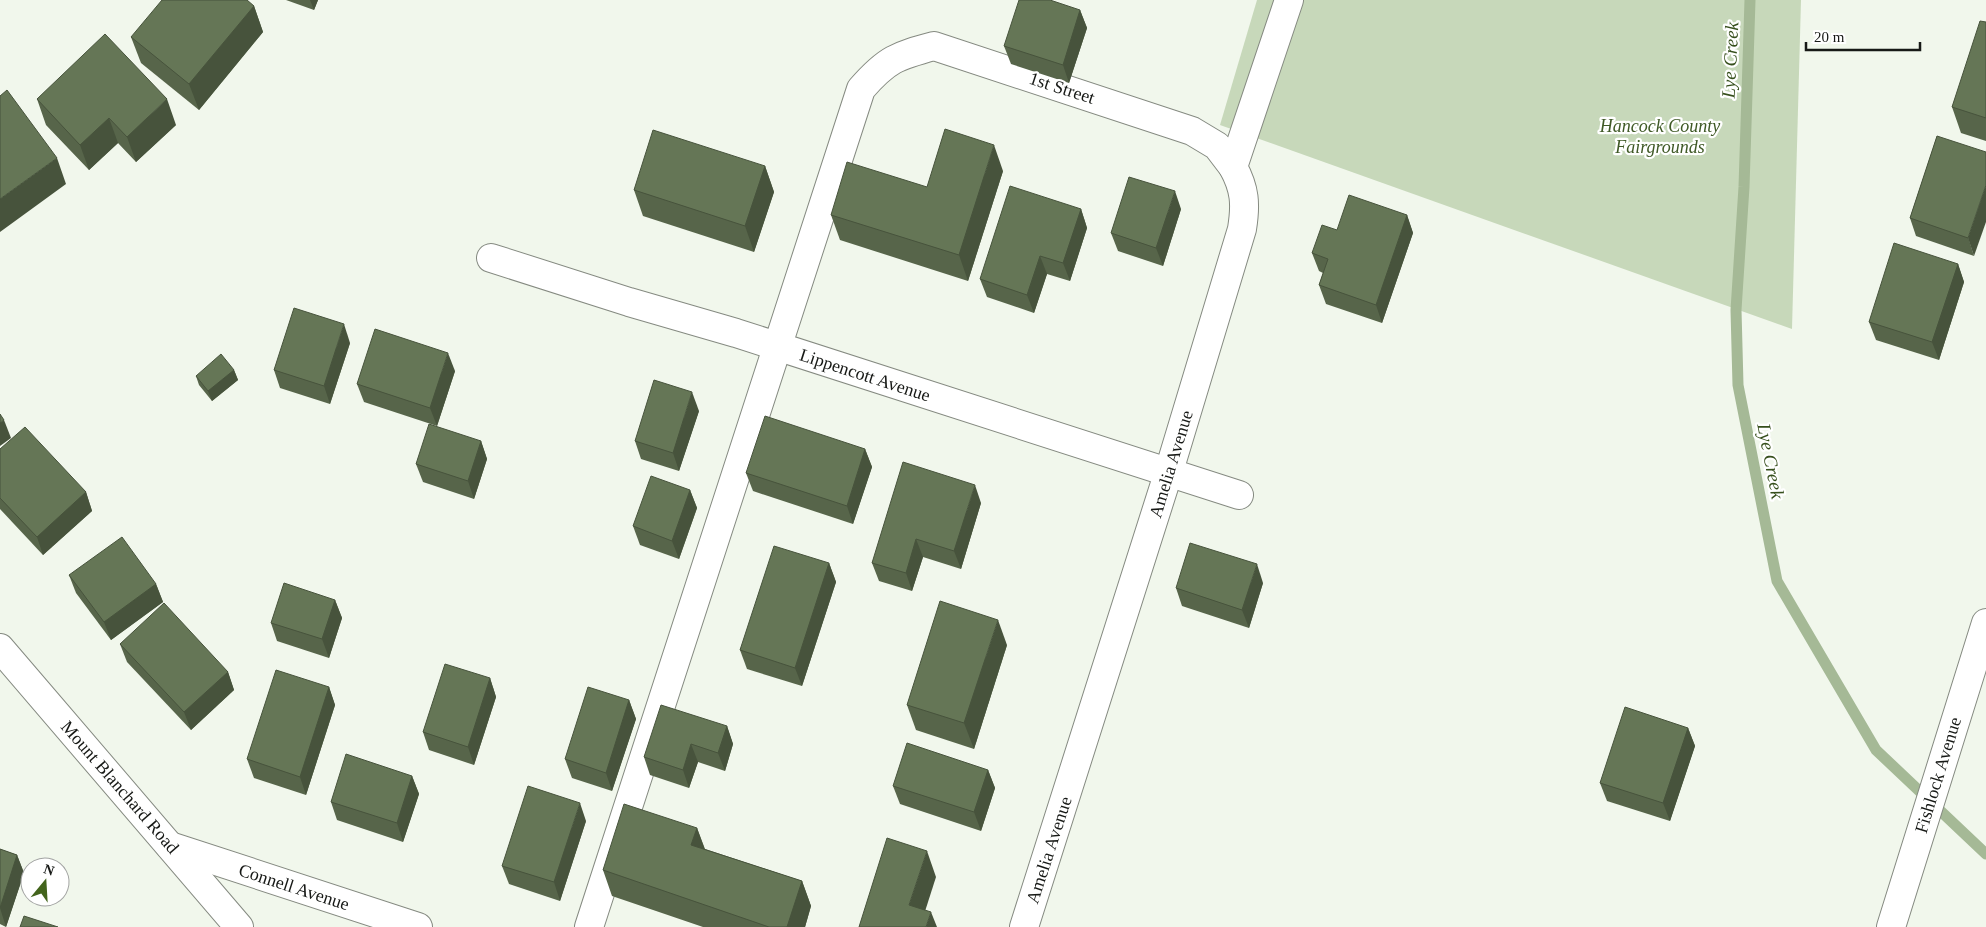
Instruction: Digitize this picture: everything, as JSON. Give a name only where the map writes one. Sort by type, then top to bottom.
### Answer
[{"type":"street","points":[[1233,167],[1290,0]]},
{"type":"street","name":"1st Street","points":[[778,346],[861,89],[880,67],[902,55],[934,46],[1192,131],[1217,146],[1233,167]]},
{"type":"street","name":"Amelia Avenue","points":[[1024,927],[1169,471],[1242,228],[1245,211],[1243,186],[1233,167]]},
{"type":"street","name":"Lippencott Avenue","points":[[491,258],[778,346],[1239,495]]},
{"type":"street","points":[[589,927],[778,346]]},
{"type":"street","name":"Fishlock Avenue","points":[[1893,919],[1986,623]]},
{"type":"street","name":"Mount Blanchard Road","points":[[0,648],[239,927]]},
{"type":"street","name":"Connell Avenue","points":[[170,846],[418,927]]},
{"type":"green space","name":"Hancock County Fairgrounds","points":[[1257,0],[1801,0],[1792,329],[1220,125]]},
{"type":"building","points":[[162,0],[247,0],[254,6],[189,84],[131,37]]},
{"type":"building","points":[[1019,0],[1050,0],[1080,10],[1063,65],[1004,46]]},
{"type":"building","points":[[1980,21],[1986,22],[1986,118],[1952,107]]},
{"type":"building","points":[[105,34],[167,99],[127,137],[109,118],[80,145],[37,99]]},
{"type":"building","points":[[7,90],[57,158],[0,199],[0,96]]},
{"type":"building","points":[[945,129],[994,145],[959,255],[831,215],[847,162],[927,187]]},
{"type":"building","points":[[653,130],[765,166],[745,226],[634,190]]},
{"type":"building","points":[[1937,136],[1986,152],[1986,185],[1968,238],[1910,218]]},
{"type":"building","points":[[1129,177],[1175,191],[1156,248],[1111,233]]},
{"type":"building","points":[[1010,186],[1081,209],[1063,263],[1040,256],[1027,295],[980,279]]},
{"type":"building","points":[[1349,195],[1407,215],[1376,305],[1319,285],[1328,259],[1312,253],[1322,225],[1337,230]]},
{"type":"building","points":[[1894,243],[1958,264],[1932,342],[1869,322]]},
{"type":"building","points":[[294,308],[344,324],[324,386],[274,370]]},
{"type":"building","points":[[375,329],[448,353],[430,408],[357,384]]},
{"type":"building","points":[[221,354],[234,370],[208,391],[196,376]]},
{"type":"building","points":[[654,380],[692,392],[673,453],[635,441]]},
{"type":"building","points":[[0,414],[4,420],[0,423]]},
{"type":"building","points":[[765,416],[865,449],[847,506],[746,473]]},
{"type":"building","points":[[429,424],[481,441],[468,481],[416,464]]},
{"type":"building","points":[[25,427],[86,492],[37,537],[0,498],[0,449]]},
{"type":"building","points":[[903,462],[975,485],[954,551],[916,539],[906,573],[872,563]]},
{"type":"building","points":[[651,476],[690,490],[672,541],[633,526]]},
{"type":"building","points":[[122,537],[156,584],[104,622],[69,575]]},
{"type":"building","points":[[1190,543],[1257,564],[1242,610],[1176,588]]},
{"type":"building","points":[[774,546],[829,563],[795,668],[740,650]]},
{"type":"building","points":[[284,583],[335,600],[322,639],[271,623]]},
{"type":"building","points":[[940,601],[998,620],[964,723],[907,705]]},
{"type":"building","points":[[164,603],[228,672],[184,712],[120,644]]},
{"type":"building","points":[[445,664],[490,678],[468,747],[423,732]]},
{"type":"building","points":[[276,670],[329,687],[300,777],[247,759]]},
{"type":"building","points":[[588,687],[629,700],[606,773],[565,759]]},
{"type":"building","points":[[661,705],[727,726],[718,753],[691,744],[683,770],[644,757]]},
{"type":"building","points":[[1625,707],[1688,728],[1663,803],[1600,783]]},
{"type":"building","points":[[907,743],[988,770],[974,812],[893,786]]},
{"type":"building","points":[[346,754],[412,776],[397,823],[331,802]]},
{"type":"building","points":[[528,786],[580,803],[554,882],[502,866]]},
{"type":"building","points":[[624,804],[697,828],[691,845],[802,881],[787,927],[769,927],[603,870]]},
{"type":"building","points":[[887,838],[927,851],[909,905],[931,912],[926,927],[859,927]]},
{"type":"building","points":[[0,849],[17,855],[0,908]]},
{"type":"building","points":[[24,916],[58,927],[20,927]]},
{"type":"waterway","name":"Lye Creek","points":[[1750,0],[1744,187],[1736,310],[1738,385],[1777,581],[1876,750],[1986,854]]}]
